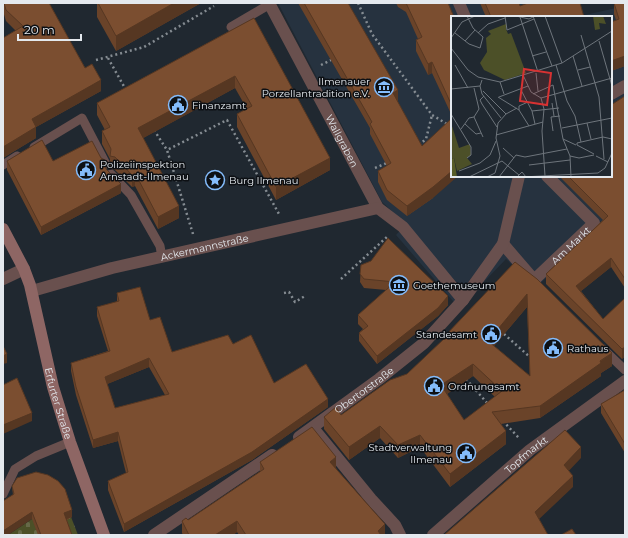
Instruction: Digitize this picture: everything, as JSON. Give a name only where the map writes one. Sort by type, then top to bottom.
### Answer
[{"type":"main road","name":"Erfurter Straße","points":[[3,229],[24,269],[32,291],[53,387],[70,442],[104,535]]},
{"type":"street","name":"Wallgraben","points":[[270,3],[378,208],[403,227],[463,300]]},
{"type":"street","points":[[459,3],[466,16]]},
{"type":"street","points":[[612,93],[625,86]]},
{"type":"street","points":[[463,300],[503,244],[519,177]]},
{"type":"street","name":"Am Markt","points":[[503,244],[538,284],[594,223],[548,177]]},
{"type":"street","name":"Ackermannstraße","points":[[32,291],[112,268],[378,208]]},
{"type":"street","points":[[3,279],[24,269]]},
{"type":"street","name":"Obertorstraße","points":[[154,535],[313,428],[379,379],[424,343],[463,300]]},
{"type":"street","name":"Topfmarkt","points":[[433,535],[530,450],[625,381]]},
{"type":"street","points":[[313,428],[366,494],[395,525],[400,535]]},
{"type":"lane","points":[[232,27],[270,3]]},
{"type":"lane","points":[[3,165],[82,118],[106,164]]},
{"type":"lane","points":[[111,174],[131,195],[160,246],[162,257]]},
{"type":"lane","points":[[599,344],[625,370]]},
{"type":"lane","points":[[3,494],[15,470],[36,456],[70,442]]},
{"type":"path","points":[[358,3],[372,34],[432,115],[451,126]]},
{"type":"path","points":[[96,60],[108,58],[144,47],[214,6]]},
{"type":"path","points":[[368,38],[372,34]]},
{"type":"path","points":[[108,58],[128,92]]},
{"type":"path","points":[[416,148],[426,139],[432,115]]},
{"type":"path","points":[[167,150],[227,120],[281,218],[284,230]]},
{"type":"path","points":[[149,124],[167,150],[194,239],[194,250]]},
{"type":"path","points":[[371,170],[390,162]]},
{"type":"path","points":[[341,279],[374,250]]},
{"type":"path","points":[[284,293],[289,292],[295,302],[305,296]]},
{"type":"path","points":[[504,334],[536,363]]},
{"type":"path","points":[[464,378],[492,409]]},
{"type":"path","points":[[501,419],[530,450]]},
{"type":"shaded area","points":[[278,3],[536,3],[542,16],[451,16],[451,177],[612,177],[612,16],[580,16],[625,6],[625,210],[600,222],[536,288],[506,259],[459,308],[396,235],[406,224],[382,202]]},
{"type":"green space","points":[[66,504],[78,535],[8,535],[38,515]]},
{"type":"building","points":[[4,3],[49,3],[85,68],[92,64],[101,80],[32,119],[36,127],[3,147],[3,38],[23,26],[6,10]]},
{"type":"building","points":[[98,3],[174,3],[116,36]]},
{"type":"building","points":[[304,3],[348,3],[398,90],[393,93],[422,146],[451,119],[451,172],[407,206],[387,190],[378,171],[391,163],[370,124],[372,122]]},
{"type":"building","points":[[406,3],[448,3],[454,16],[451,16],[451,104],[432,62],[428,64],[416,40],[422,37]]},
{"type":"building","points":[[485,3],[519,3],[520,6],[528,3],[580,3],[584,16],[491,16]]},
{"type":"building","points":[[614,3],[625,3],[625,56],[612,61],[612,22],[619,19]]},
{"type":"building","points":[[254,18],[330,158],[276,187],[237,114],[252,106],[235,76],[138,128],[179,206],[158,217],[135,173],[132,175],[115,157],[110,156],[111,149],[102,131],[110,127],[97,103]]},
{"type":"building","points":[[625,96],[625,279],[611,258],[576,286],[603,319],[625,298],[625,347],[622,349],[546,274],[608,216],[569,177],[612,177],[612,104]]},
{"type":"building","points":[[42,140],[53,161],[92,141],[101,158],[107,161],[105,164],[106,169],[121,184],[41,227],[7,161]]},
{"type":"building","points":[[388,238],[448,296],[438,308],[377,356],[359,333],[368,326],[358,315],[395,282],[364,279],[360,274],[361,265],[371,261]]},
{"type":"building","points":[[515,262],[537,279],[612,353],[600,361],[601,363],[540,406],[492,412],[506,431],[450,474],[420,435],[398,445],[380,426],[349,447],[324,417],[336,407],[341,415],[390,380],[407,374],[446,337],[445,336]],"holes":[[[527,294],[530,376],[488,341]],[[473,364],[502,391],[464,420],[441,385]]]},
{"type":"building","points":[[140,287],[150,320],[160,317],[172,352],[228,335],[233,344],[251,335],[274,383],[306,364],[328,399],[252,452],[124,524],[108,481],[128,472],[118,432],[93,440],[76,387],[71,363],[110,351],[97,307],[119,301],[117,293]],"holes":[[[149,358],[169,394],[115,408],[105,377]]]},
{"type":"building","points":[[3,346],[7,354],[3,356]]},
{"type":"building","points":[[17,378],[32,413],[3,425],[3,385]]},
{"type":"building","points":[[625,390],[625,444],[601,404]]},
{"type":"building","points":[[312,427],[336,457],[330,462],[385,524],[378,531],[381,535],[246,535],[237,521],[215,535],[189,535],[182,521],[186,518],[188,520],[264,469],[260,462]]},
{"type":"building","points":[[565,430],[581,447],[564,465],[573,476],[535,512],[548,535],[444,535]]},
{"type":"building","points":[[36,472],[48,475],[58,481],[65,489],[72,510],[64,513],[72,535],[41,535],[32,512],[3,531],[3,501],[14,494],[12,486],[17,478]]},
{"type":"building","points":[[572,529],[576,535],[561,535]]},
{"type":"place","name":"Ilmenauer Porzellantradition e.V.","points":[[384,87]]},
{"type":"place","name":"Finanzamt","points":[[178,105]]},
{"type":"place","name":"Polizeiinspektion Arnstadt-Ilmenau","points":[[86,170]]},
{"type":"place","name":"Burg Ilmenau","points":[[215,180]]},
{"type":"place","name":"Goethemuseum","points":[[399,285]]},
{"type":"place","name":"Standesamt","points":[[491,334]]},
{"type":"place","name":"Rathaus","points":[[553,348]]},
{"type":"place","name":"Ordnungsamt","points":[[434,386]]},
{"type":"place","name":"Stadtverwaltung Ilmenau","points":[[466,453]]}]
